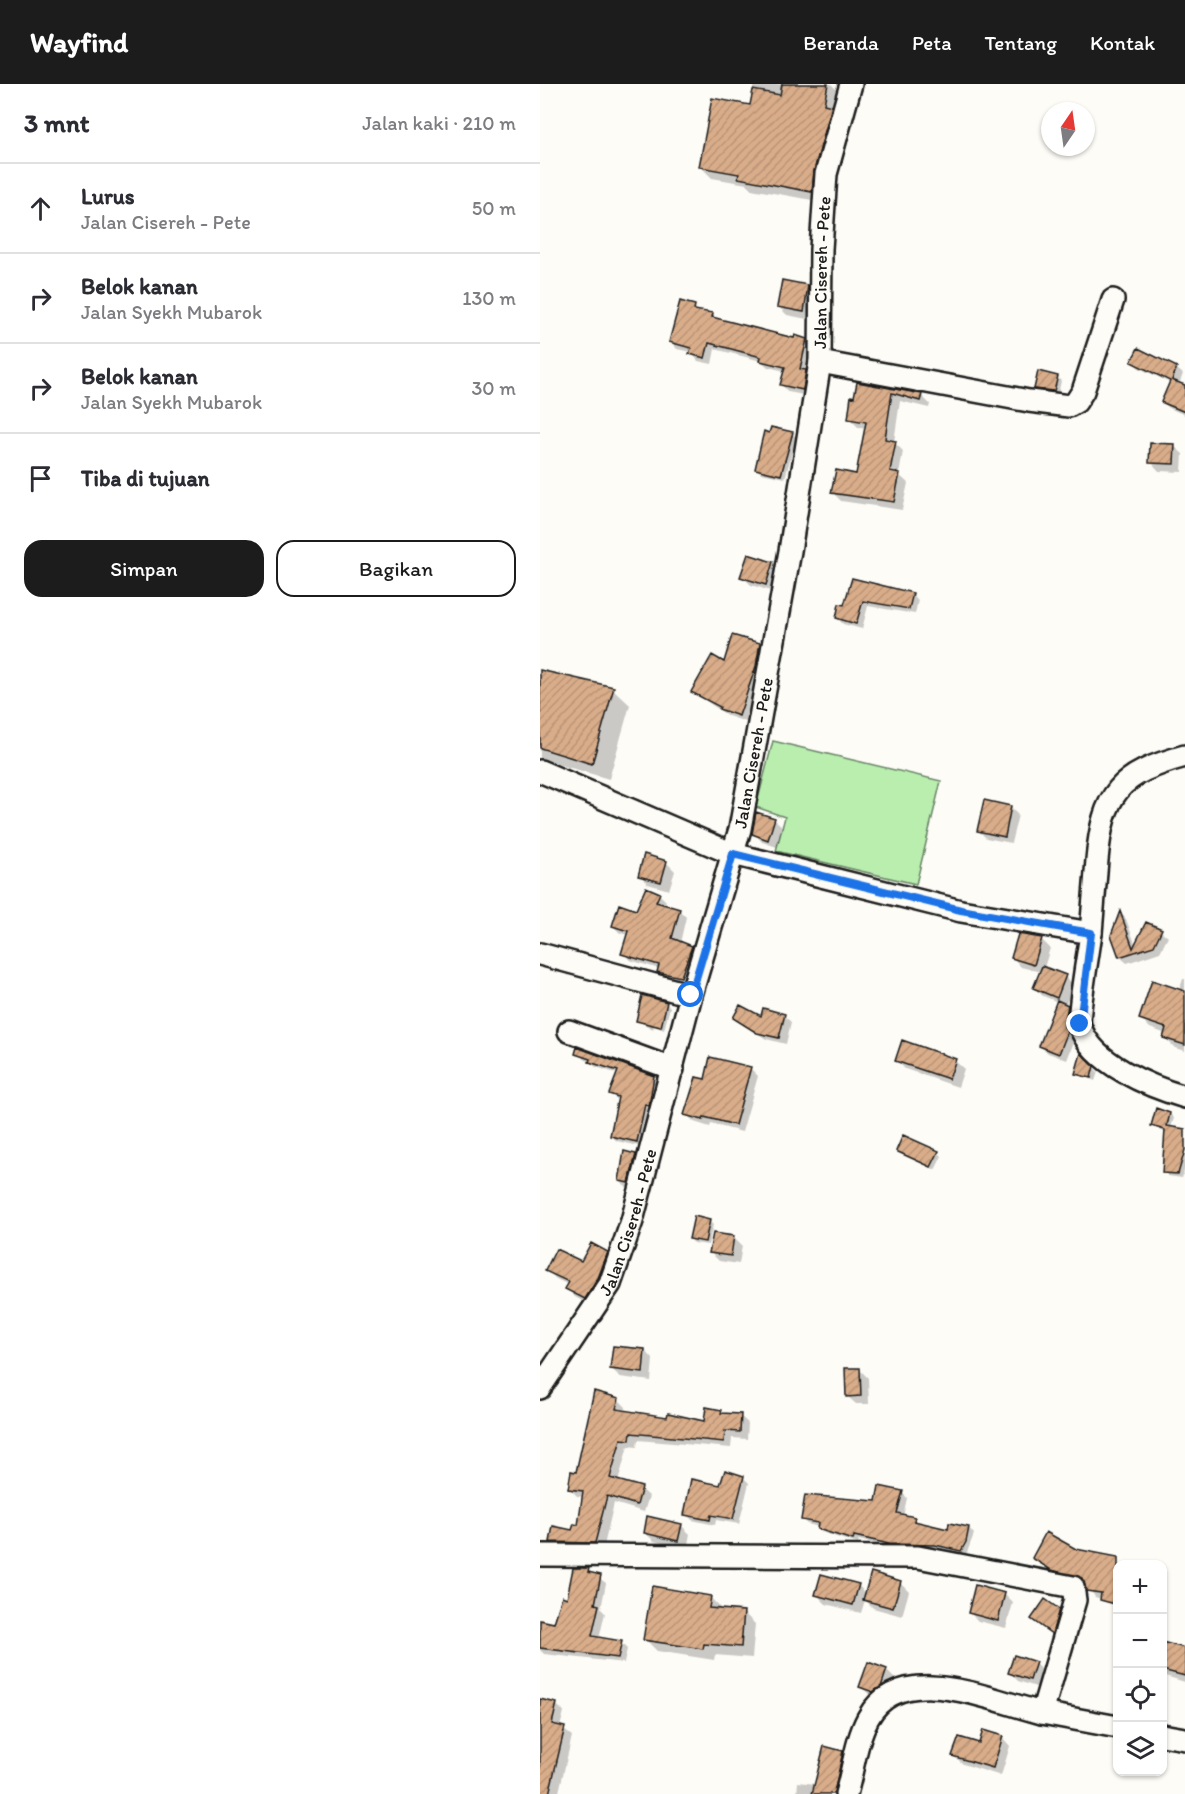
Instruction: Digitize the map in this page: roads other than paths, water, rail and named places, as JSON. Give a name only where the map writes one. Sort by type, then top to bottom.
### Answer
[{"type":"street","name":"Jalan Cisereh - Pete","points":[[540,1388],[610,1284],[635,1211],[691,995],[740,829],[788,562],[819,362],[821,249],[826,174],[851,84]]},
{"type":"street","points":[[819,362],[1029,401],[1069,406],[1076,402],[1083,391],[1113,300]]},
{"type":"street","points":[[1185,756],[1139,773],[1123,784],[1107,803],[1100,825],[1091,933],[1080,1024],[1088,1041],[1123,1074],[1185,1097]]},
{"type":"street","points":[[540,771],[733,854],[961,910],[1091,933]]},
{"type":"street","points":[[540,954],[691,995]]},
{"type":"street","points":[[569,1031],[673,1069]]},
{"type":"street","points":[[540,1555],[918,1557],[1068,1585],[1076,1593],[1076,1600],[1042,1713]]},
{"type":"street","points":[[846,1794],[867,1720],[883,1699],[905,1689],[928,1686],[988,1698],[1042,1713],[1113,1726]]},
{"type":"street","points":[[1167,1736],[1185,1738]]}]
